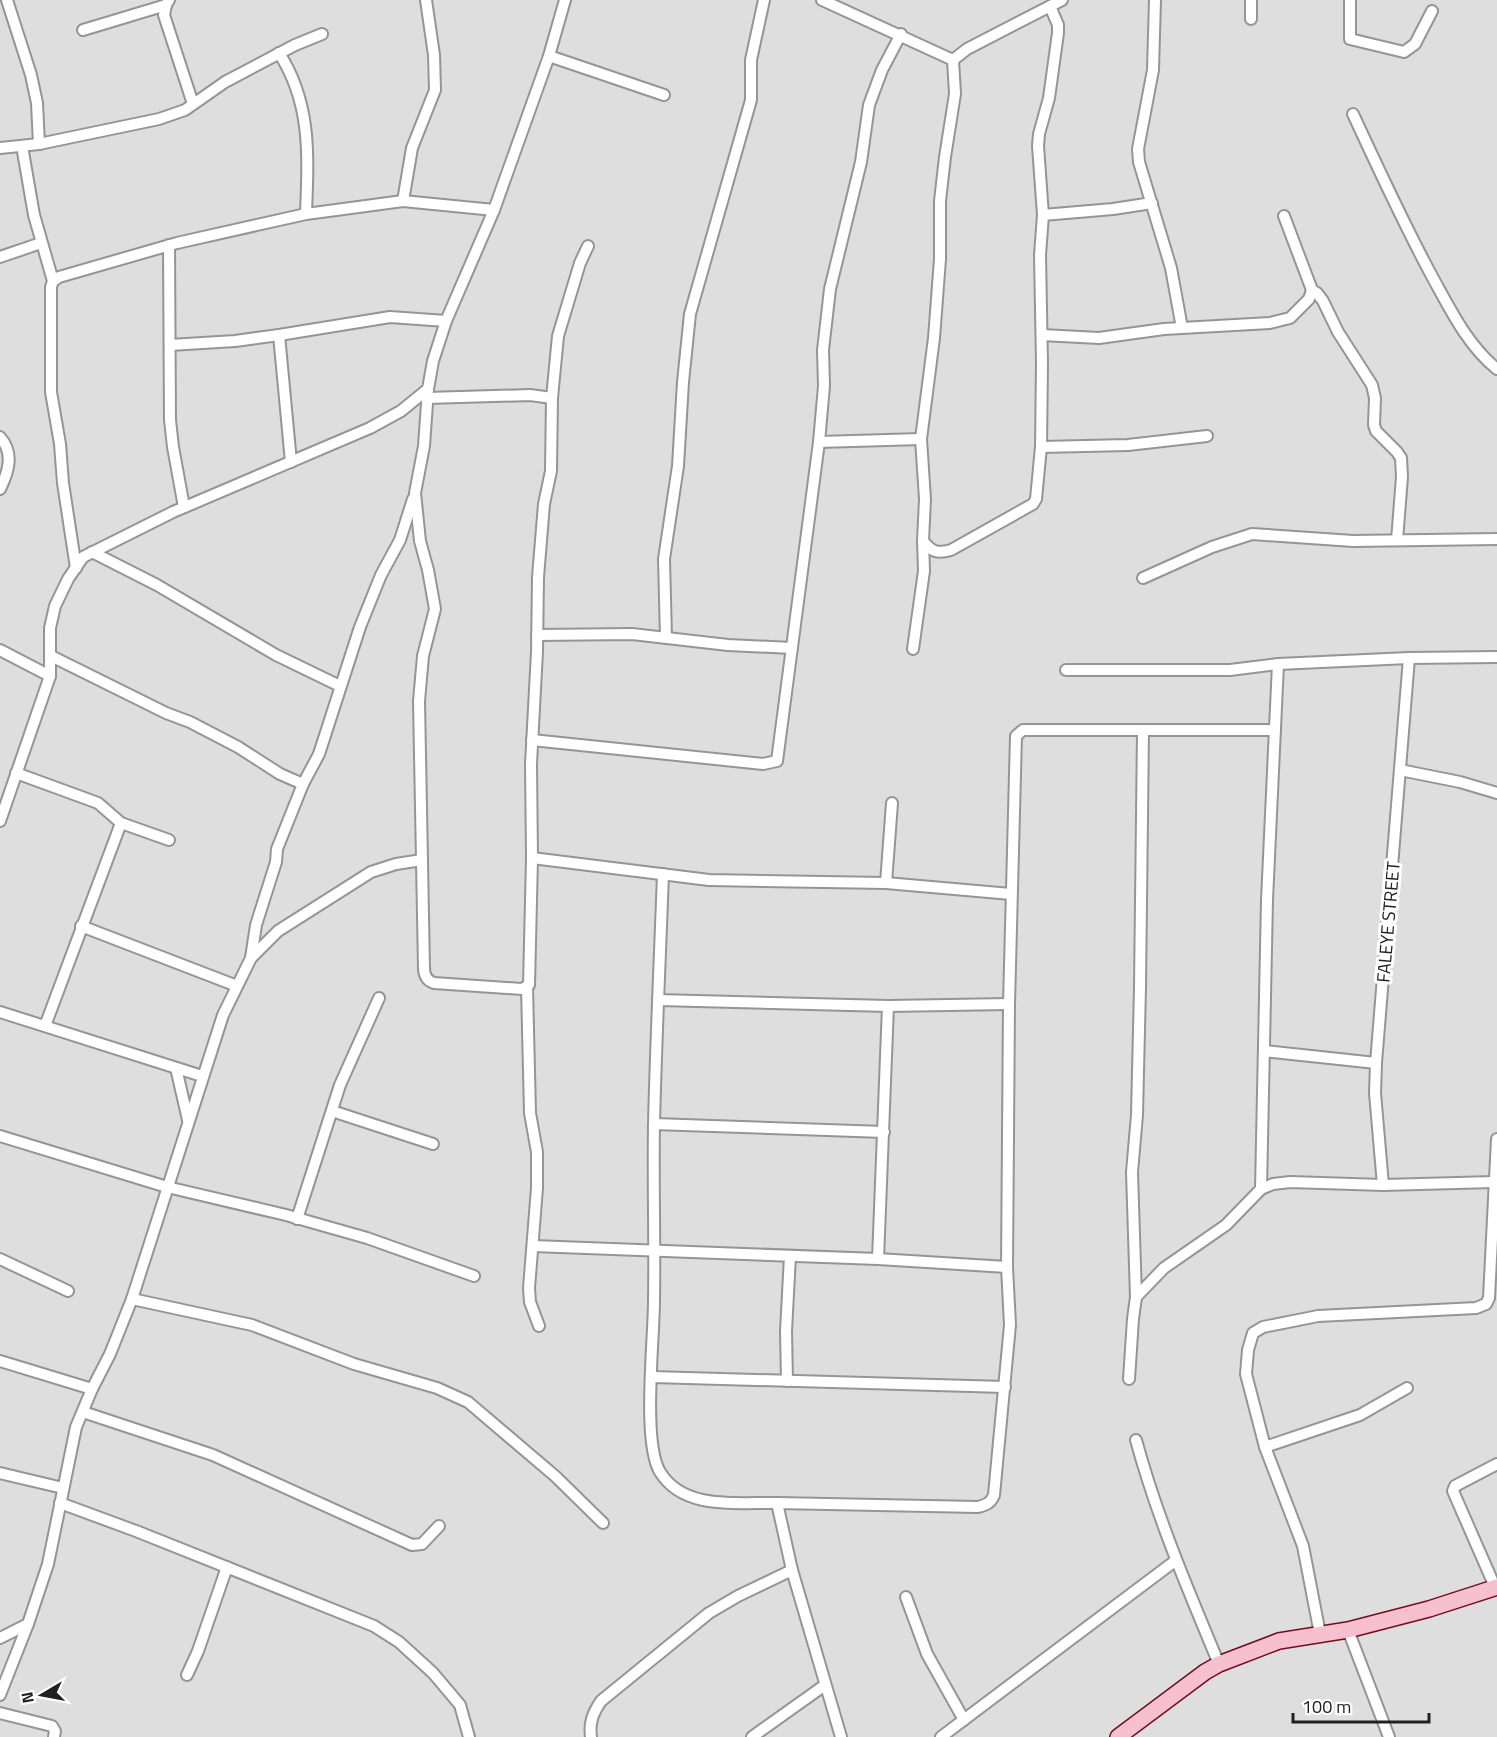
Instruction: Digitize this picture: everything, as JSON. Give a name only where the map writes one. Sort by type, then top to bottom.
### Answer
[{"type":"street","points":[[7,0],[31,75],[37,103],[39,144]]},
{"type":"street","points":[[403,201],[412,148],[435,90],[436,74],[426,0]]},
{"type":"street","points":[[0,1695],[28,1624],[48,1564],[74,1435],[132,1299],[223,1015],[251,958],[256,925],[276,862],[277,849],[303,784],[319,754],[340,686],[381,575],[400,540],[415,493],[424,446],[433,361],[446,321],[494,210],[549,56],[565,0]]},
{"type":"street","points":[[666,638],[664,559],[678,466],[690,314],[751,100],[752,60],[764,0]]},
{"type":"street","points":[[822,0],[901,34],[953,60]]},
{"type":"street","points":[[953,60],[967,49],[1062,0]]},
{"type":"street","points":[[1155,0],[1153,70],[1138,149],[1139,162],[1171,268],[1182,328]]},
{"type":"street","points":[[1251,0],[1251,19]]},
{"type":"street","points":[[1350,0],[1350,39],[1400,52],[1410,49],[1415,44],[1432,10]]},
{"type":"street","points":[[167,2],[164,15],[193,104]]},
{"type":"street","points":[[83,30],[167,2]]},
{"type":"street","points":[[923,541],[931,551],[951,550],[1033,504],[1036,500],[1041,447],[1040,255],[1043,215],[1038,154],[1039,134],[1048,99],[1058,33],[1058,25],[1050,6]]},
{"type":"street","points":[[0,148],[39,144],[159,119],[185,110],[225,82],[279,53],[322,34]]},
{"type":"street","points":[[532,740],[763,764],[777,761],[819,442],[824,386],[823,350],[830,289],[861,162],[869,105],[882,70],[901,34]]},
{"type":"street","points":[[279,53],[296,85],[304,116],[308,152],[306,214]]},
{"type":"street","points":[[549,56],[664,95]]},
{"type":"street","points":[[913,649],[924,571],[925,499],[921,439],[934,338],[940,259],[941,190],[955,94],[953,60]]},
{"type":"street","points":[[1353,114],[1402,221],[1446,303],[1475,347],[1486,361],[1497,369]]},
{"type":"street","points":[[22,146],[41,243],[52,281],[51,392],[76,568]]},
{"type":"street","points":[[52,281],[170,245],[306,214],[403,201],[494,210]]},
{"type":"street","points":[[1043,215],[1152,203]]},
{"type":"street","points":[[1284,216],[1312,290],[1323,301],[1338,332],[1372,385],[1375,398],[1374,425],[1376,431],[1398,452],[1401,458],[1402,477],[1397,540]]},
{"type":"street","points":[[0,257],[41,243]]},
{"type":"street","points":[[170,245],[170,420],[172,447],[184,507]]},
{"type":"street","points":[[539,1326],[530,1302],[529,1288],[537,1188],[537,1152],[531,1113],[527,987],[529,985],[532,740],[538,577],[544,504],[551,471],[552,398],[558,336],[580,263],[588,246]]},
{"type":"street","points":[[1042,335],[1092,339],[1182,328],[1281,321],[1290,318],[1303,306],[1312,290]]},
{"type":"street","points":[[170,345],[235,341],[390,317],[446,321]]},
{"type":"street","points":[[279,335],[291,462]]},
{"type":"street","points":[[0,820],[50,676],[50,628],[56,606],[68,579],[83,557],[184,507],[370,428],[428,394],[530,395],[552,398]]},
{"type":"street","points":[[1041,447],[1128,445],[1207,436]]},
{"type":"street","points":[[0,437],[7,447],[9,459],[6,477],[0,489]]},
{"type":"street","points":[[819,442],[921,439]]},
{"type":"street","points":[[415,493],[420,541],[435,609],[423,656],[419,701],[424,975],[430,981],[522,989],[527,987]]},
{"type":"street","points":[[1143,578],[1212,546],[1252,534],[1353,541],[1497,539]]},
{"type":"street","points":[[400,540],[420,541]]},
{"type":"street","points":[[92,552],[157,585],[276,655],[340,686]]},
{"type":"street","points":[[537,635],[632,634],[728,645],[792,648]]},
{"type":"street","points":[[0,650],[50,676]]},
{"type":"street","points":[[51,656],[166,713],[190,722],[238,747],[280,774],[303,784]]},
{"type":"street","points":[[1066,670],[1230,670],[1278,664],[1409,658],[1497,657]]},
{"type":"street","name":"FALEYE STREET","points":[[1383,1185],[1375,1093],[1376,1064],[1409,658]]},
{"type":"street","points":[[1261,1189],[1267,900],[1278,664]]},
{"type":"street","points":[[663,874],[654,1124],[654,1282],[650,1429],[655,1461],[661,1474],[678,1491],[711,1502],[964,1507],[987,1505],[994,1495],[1010,1325],[1007,1267],[1009,1004],[1016,736],[1023,730],[1275,730]]},
{"type":"street","points":[[1129,1379],[1133,1319],[1137,1298],[1132,1172],[1137,1115],[1143,731]]},
{"type":"street","points":[[1400,770],[1460,782],[1497,794]]},
{"type":"street","points":[[16,773],[98,803],[121,823],[169,840]]},
{"type":"street","points":[[886,883],[892,804]]},
{"type":"street","points":[[45,1026],[121,823]]},
{"type":"street","points":[[532,858],[709,880],[886,883],[1011,894]]},
{"type":"street","points":[[251,958],[278,931],[371,872],[396,864],[422,860]]},
{"type":"street","points":[[81,926],[237,986]]},
{"type":"street","points":[[297,1219],[332,1111],[356,1047],[379,998]]},
{"type":"street","points":[[658,1000],[888,1006],[1009,1004]]},
{"type":"street","points":[[878,1259],[888,1006]]},
{"type":"street","points":[[0,1012],[202,1076]]},
{"type":"street","points":[[1264,1051],[1376,1064]]},
{"type":"street","points":[[176,1068],[189,1123]]},
{"type":"street","points":[[332,1111],[433,1144]]},
{"type":"street","points":[[654,1124],[884,1132]]},
{"type":"street","points":[[0,1136],[167,1187],[367,1238],[474,1276]]},
{"type":"street","points":[[1320,1634],[1303,1546],[1265,1447],[1246,1374],[1248,1350],[1253,1333],[1263,1327],[1318,1316],[1482,1306],[1489,1298],[1497,1139]]},
{"type":"street","points":[[1137,1298],[1164,1268],[1227,1225],[1261,1189],[1273,1184],[1290,1182],[1383,1185],[1494,1182]]},
{"type":"street","points":[[533,1246],[878,1259],[1007,1267]]},
{"type":"street","points":[[787,1381],[786,1331],[790,1256]]},
{"type":"street","points":[[0,1259],[68,1291]]},
{"type":"street","points":[[132,1299],[252,1325],[354,1364],[437,1388],[468,1402],[555,1476],[603,1523]]},
{"type":"street","points":[[0,1361],[92,1389]]},
{"type":"street","points":[[652,1377],[1005,1387]]},
{"type":"street","points":[[1265,1447],[1360,1415],[1407,1388]]},
{"type":"street","points":[[83,1412],[213,1455],[412,1545],[422,1544],[439,1526]]},
{"type":"street","points":[[1136,1440],[1149,1488],[1175,1561],[1219,1664]]},
{"type":"street","points":[[1118,1737],[1219,1664],[1279,1641],[1348,1630],[1429,1609],[1496,1587],[1453,1491],[1455,1486],[1497,1464]]},
{"type":"street","points":[[0,1473],[63,1488]]},
{"type":"street","points":[[60,1503],[374,1626],[399,1642],[433,1674],[460,1705],[469,1737]]},
{"type":"street","points":[[777,1503],[792,1570],[841,1737]]},
{"type":"street","points":[[941,1737],[1175,1561]]},
{"type":"street","points":[[186,1675],[198,1651],[227,1567]]},
{"type":"street","points":[[591,1737],[591,1719],[601,1701],[709,1613],[792,1570]]},
{"type":"street","points":[[906,1597],[927,1654],[964,1720]]},
{"type":"street","points":[[0,1638],[28,1624]]},
{"type":"street","points":[[1348,1630],[1389,1737]]},
{"type":"street","points":[[752,1737],[825,1685]]},
{"type":"street","points":[[0,1713],[52,1726],[55,1731],[54,1737]]},
{"type":"shaded area","points":[[0,0],[1497,0],[1497,1737],[0,1737]]}]
